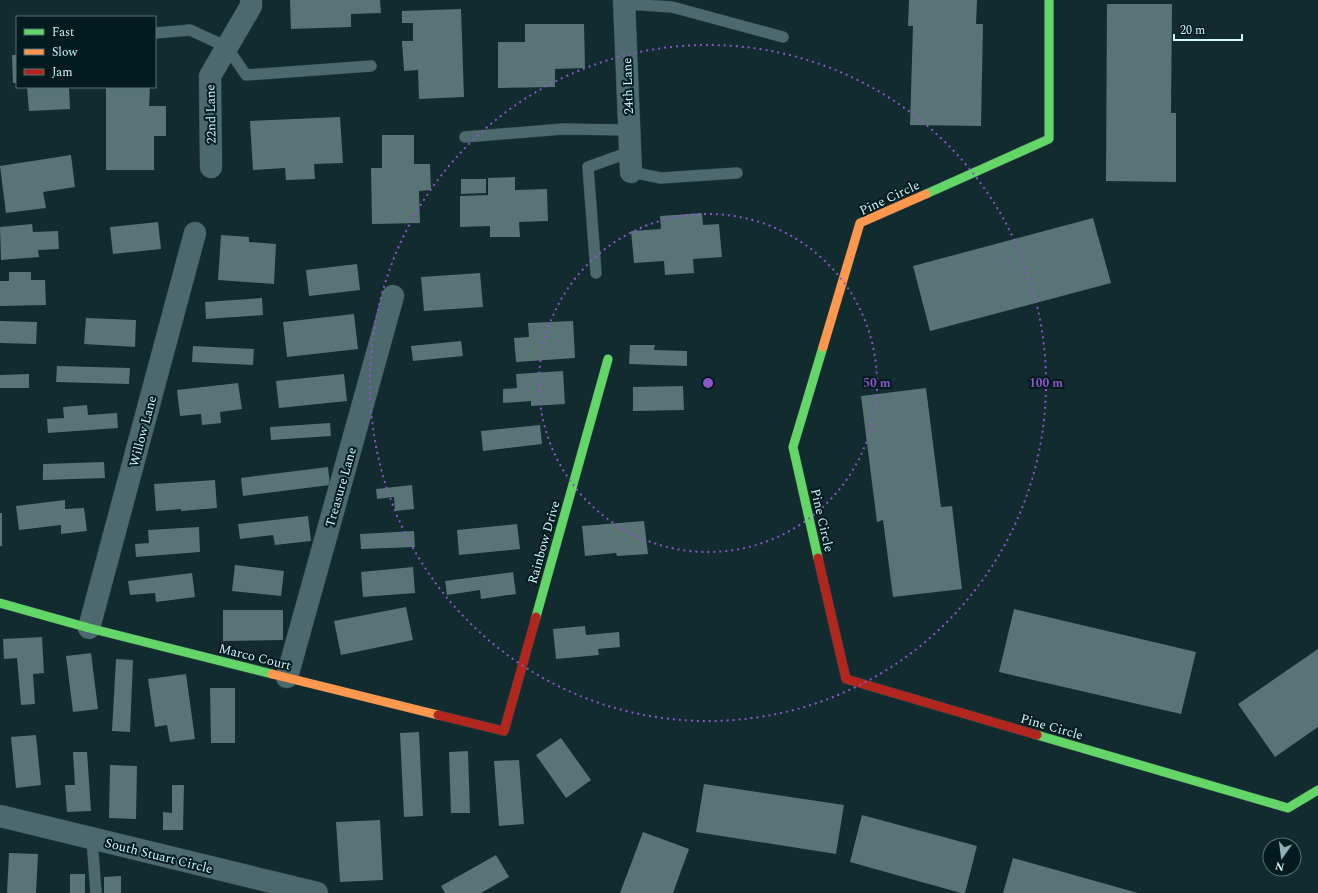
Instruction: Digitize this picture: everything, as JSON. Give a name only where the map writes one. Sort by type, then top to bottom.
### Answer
[{"type":"street","name":"22nd Lane","points":[[211,167],[210,76],[251,6],[251,0]]},
{"type":"street","name":"Pine Circle","points":[[1049,0],[1049,139],[860,223],[793,447],[846,679],[1288,808],[1318,790]]},
{"type":"street","name":"24th Lane","points":[[624,2],[630,162]]},
{"type":"street","name":"Willow Lane","points":[[89,628],[195,233]]},
{"type":"street","name":"Treasure Lane","points":[[287,677],[393,296]]},
{"type":"street","name":"Rainbow Drive","points":[[504,731],[608,359]]},
{"type":"street","name":"Marco Court","points":[[0,603],[89,628],[504,731]]},
{"type":"street","name":"South Stuart Circle","points":[[0,816],[317,893]]},
{"type":"lane","points":[[624,2],[672,8],[782,37]]},
{"type":"lane","points":[[156,33],[190,30],[227,47],[246,75],[371,66]]},
{"type":"lane","points":[[465,137],[564,130],[629,130]]},
{"type":"lane","points":[[596,273],[588,167],[630,162],[661,178],[738,173]]},
{"type":"lane","points":[[92,839],[96,893]]},
{"type":"building","points":[[290,0],[380,0],[381,13],[351,14],[351,27],[291,29]]},
{"type":"building","points":[[909,0],[977,0],[976,24],[983,24],[981,126],[910,125],[913,26],[908,26]]},
{"type":"building","points":[[1107,4],[1172,4],[1171,113],[1176,113],[1176,182],[1106,181]]},
{"type":"building","points":[[461,9],[464,97],[419,99],[418,70],[404,71],[402,41],[413,41],[413,23],[402,23],[402,11]]},
{"type":"building","points":[[525,24],[584,24],[585,68],[555,69],[555,87],[498,88],[498,42],[525,42]]},
{"type":"building","points":[[12,55],[16,55],[16,83],[13,83]]},
{"type":"building","points":[[27,88],[69,88],[70,109],[29,111]]},
{"type":"building","points":[[106,88],[150,88],[149,106],[166,106],[166,136],[154,136],[154,170],[106,170]]},
{"type":"building","points":[[340,117],[343,163],[314,164],[315,179],[286,180],[285,168],[253,170],[250,121]]},
{"type":"building","points":[[382,135],[414,135],[414,164],[430,164],[431,190],[419,191],[420,223],[372,224],[371,168],[382,168]]},
{"type":"building","points":[[71,155],[75,187],[43,192],[46,208],[6,213],[0,166]]},
{"type":"building","points":[[515,177],[515,190],[547,189],[548,221],[519,222],[520,237],[490,237],[490,226],[460,227],[460,196],[488,195],[488,178]]},
{"type":"building","points":[[461,179],[486,179],[486,193],[461,194]]},
{"type":"building","points":[[702,213],[703,225],[719,224],[722,257],[693,259],[694,273],[665,275],[664,261],[634,263],[631,231],[661,229],[660,216]]},
{"type":"building","points":[[1093,218],[1111,283],[930,331],[913,266]]},
{"type":"building","points":[[158,222],[161,249],[113,254],[110,227]]},
{"type":"building","points":[[32,224],[33,232],[58,231],[59,249],[38,250],[39,257],[1,260],[0,227]]},
{"type":"building","points":[[221,235],[249,237],[249,242],[276,244],[274,284],[218,280]]},
{"type":"building","points":[[357,264],[360,290],[309,296],[306,270]]},
{"type":"building","points":[[9,272],[31,272],[31,280],[45,280],[46,305],[0,306],[0,281],[9,281]]},
{"type":"building","points":[[480,273],[483,307],[424,311],[421,277]]},
{"type":"building","points":[[262,298],[263,315],[206,319],[205,302]]},
{"type":"building","points":[[354,314],[358,349],[287,357],[283,322]]},
{"type":"building","points":[[86,318],[136,320],[135,347],[84,344]]},
{"type":"building","points":[[0,321],[37,322],[36,344],[0,343]]},
{"type":"building","points":[[573,321],[575,358],[516,362],[514,338],[529,337],[528,323]]},
{"type":"building","points":[[461,341],[463,356],[413,361],[411,346]]},
{"type":"building","points":[[630,345],[655,345],[654,350],[687,351],[687,366],[629,364]]},
{"type":"building","points":[[193,346],[254,349],[253,365],[192,362]]},
{"type":"building","points":[[57,366],[130,368],[129,384],[56,382]]},
{"type":"building","points":[[563,371],[565,404],[531,406],[531,401],[503,403],[503,389],[517,388],[516,374]]},
{"type":"building","points":[[29,374],[29,388],[0,388],[0,375]]},
{"type":"building","points":[[344,374],[347,401],[279,408],[276,381]]},
{"type":"building","points":[[238,383],[242,409],[220,412],[221,423],[202,425],[201,414],[180,416],[177,390]]},
{"type":"building","points":[[683,386],[684,410],[633,411],[633,387]]},
{"type":"building","points":[[926,388],[941,507],[952,506],[962,589],[893,597],[883,520],[877,522],[861,396]]},
{"type":"building","points":[[87,405],[88,415],[117,413],[118,428],[48,433],[47,419],[64,418],[63,407]]},
{"type":"building","points":[[330,423],[331,436],[271,440],[270,427]]},
{"type":"building","points":[[540,425],[542,444],[483,451],[481,431]]},
{"type":"building","points":[[104,462],[105,478],[43,480],[43,464]]},
{"type":"building","points":[[328,467],[330,485],[243,496],[241,478]]},
{"type":"building","points":[[215,480],[217,508],[181,511],[181,509],[156,511],[154,484]]},
{"type":"building","points":[[412,485],[414,509],[395,511],[394,497],[377,499],[376,489]]},
{"type":"building","points":[[65,500],[65,509],[84,508],[87,531],[61,534],[61,525],[19,530],[16,506]]},
{"type":"building","points":[[0,513],[2,513],[2,546],[0,546]]},
{"type":"building","points":[[308,516],[311,541],[275,545],[273,535],[240,539],[238,524]]},
{"type":"building","points":[[644,521],[648,554],[617,556],[616,553],[585,556],[582,526]]},
{"type":"building","points":[[517,524],[520,549],[459,555],[457,530]]},
{"type":"building","points":[[199,527],[200,552],[136,557],[135,544],[149,543],[148,530]]},
{"type":"building","points":[[414,531],[415,547],[361,549],[360,534]]},
{"type":"building","points":[[235,565],[284,571],[281,596],[232,591]]},
{"type":"building","points":[[413,567],[415,593],[363,597],[361,572]]},
{"type":"building","points":[[513,572],[516,594],[481,599],[480,590],[447,595],[445,581]]},
{"type":"building","points":[[192,573],[195,597],[156,602],[155,593],[130,595],[128,581]]},
{"type":"building","points":[[406,607],[413,640],[341,655],[334,621]]},
{"type":"building","points":[[1014,609],[1196,652],[1181,714],[999,672]]},
{"type":"building","points":[[223,610],[283,610],[283,640],[223,641]]},
{"type":"building","points":[[585,626],[586,635],[619,632],[620,647],[598,649],[599,655],[556,659],[553,629]]},
{"type":"building","points":[[42,637],[44,673],[33,674],[35,704],[21,705],[17,658],[4,659],[3,639]]},
{"type":"building","points":[[1318,649],[1318,727],[1275,757],[1238,704]]},
{"type":"building","points":[[91,653],[98,709],[73,712],[66,656]]},
{"type":"building","points":[[116,659],[133,660],[130,732],[112,731]]},
{"type":"building","points":[[186,674],[195,739],[170,742],[167,725],[155,727],[148,679]]},
{"type":"building","points":[[210,688],[235,688],[235,743],[211,743]]},
{"type":"building","points":[[419,732],[423,816],[404,817],[400,733]]},
{"type":"building","points":[[36,735],[41,785],[16,788],[11,737]]},
{"type":"building","points":[[561,738],[591,780],[566,798],[536,755]]},
{"type":"building","points":[[468,751],[470,813],[451,813],[449,752]]},
{"type":"building","points":[[73,752],[87,752],[91,811],[67,812],[65,785],[75,785]]},
{"type":"building","points":[[519,760],[524,824],[499,826],[494,761]]},
{"type":"building","points":[[110,765],[137,766],[136,819],[109,818]]},
{"type":"building","points":[[704,784],[844,805],[836,854],[696,832]]},
{"type":"building","points":[[172,785],[184,785],[183,830],[163,830],[163,812],[172,813]]},
{"type":"building","points":[[862,815],[977,846],[965,893],[850,862]]},
{"type":"building","points":[[380,820],[383,880],[340,882],[336,822]]},
{"type":"building","points":[[643,832],[689,849],[673,893],[620,893]]},
{"type":"building","points":[[9,853],[38,854],[36,893],[7,893]]},
{"type":"building","points":[[496,855],[509,877],[481,893],[445,893],[441,886]]},
{"type":"building","points":[[1013,858],[1138,893],[1003,893]]},
{"type":"building","points":[[70,874],[85,874],[85,893],[70,893]]},
{"type":"building","points":[[121,876],[121,893],[104,893],[104,877]]},
{"type":"traffic: fast","points":[[926,194],[1049,139],[1049,0]]},
{"type":"traffic: fast","points":[[818,558],[793,447],[823,347]]},
{"type":"traffic: fast","points":[[536,617],[608,359]]},
{"type":"traffic: fast","points":[[0,603],[89,628],[272,674]]},
{"type":"traffic: fast","points":[[1037,735],[1288,808],[1318,790]]},
{"type":"traffic: slow","points":[[823,347],[860,223],[926,194]]},
{"type":"traffic: slow","points":[[272,674],[438,715]]},
{"type":"traffic: jam","points":[[818,558],[846,679],[1037,735]]},
{"type":"traffic: jam","points":[[438,715],[504,731],[536,617]]}]
